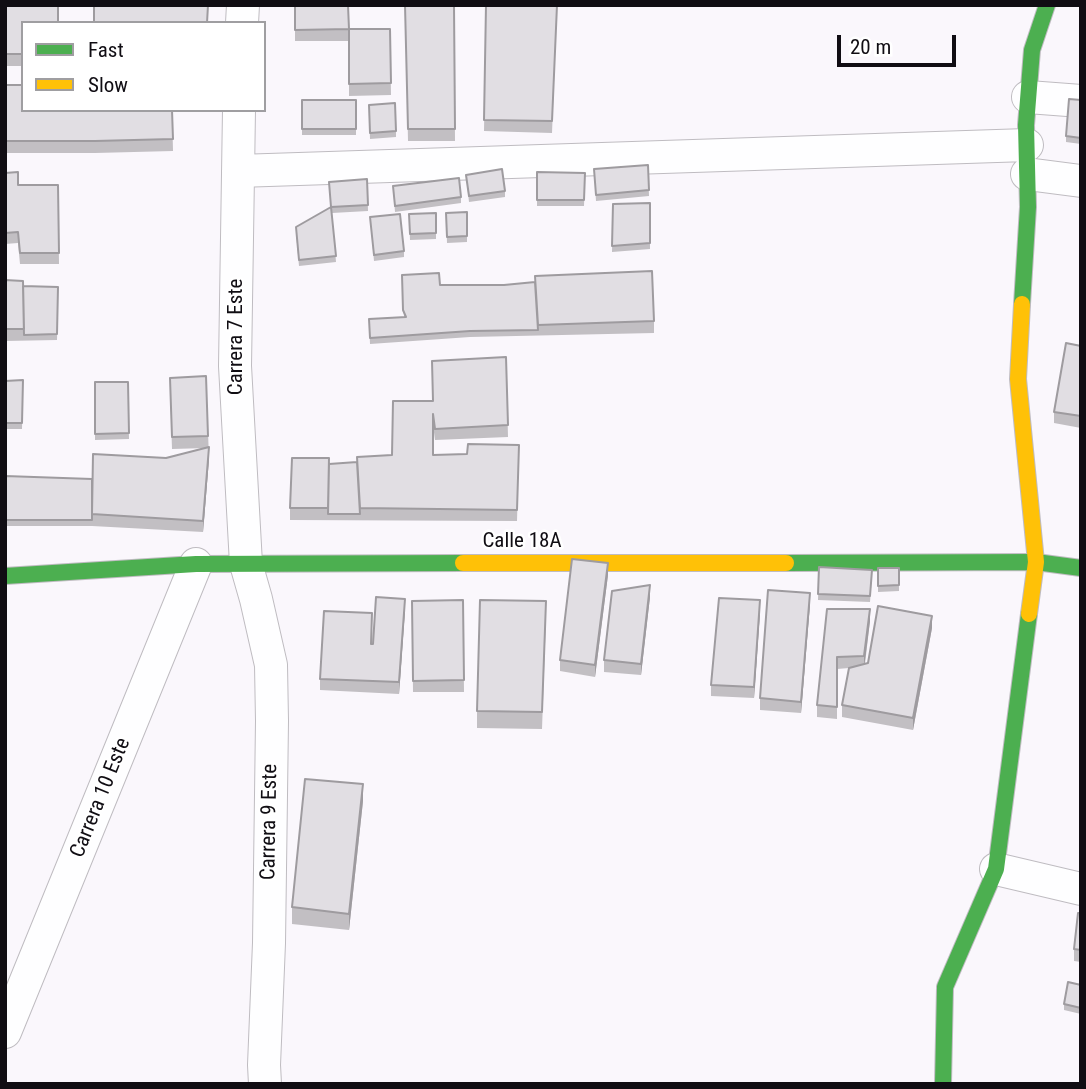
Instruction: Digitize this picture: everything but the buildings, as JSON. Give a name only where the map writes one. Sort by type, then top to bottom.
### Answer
[{"type":"street","points":[[943,1084],[945,986],[996,869],[1036,562],[1018,379],[1028,207],[1028,97],[1032,50],[1047,5]]},
{"type":"street","points":[[1028,97],[1081,101]]},
{"type":"street","name":"Carrera 7 Este","points":[[239,112],[235,366],[246,564]]},
{"type":"street","points":[[238,171],[1027,159],[1081,181]]},
{"type":"street","name":"Calle 18A","points":[[5,576],[196,564],[1036,562],[1081,568]]},
{"type":"street","name":"Carrera 10 Este","points":[[5,1032],[196,564]]},
{"type":"street","name":"Carrera 9 Este","points":[[246,564],[271,665],[272,748],[265,1084]]},
{"type":"street","points":[[996,869],[1081,889]]},
{"type":"traffic: fast","points":[[1022,304],[1028,207],[1026,125],[1032,50],[1047,5]]},
{"type":"traffic: fast","points":[[786,563],[1036,562],[1081,568]]},
{"type":"traffic: fast","points":[[5,576],[196,564],[463,563]]},
{"type":"traffic: fast","points":[[943,1084],[945,987],[996,869],[1029,614]]},
{"type":"traffic: slow","points":[[1022,304],[1018,379],[1036,562],[1029,614]]},
{"type":"traffic: slow","points":[[463,563],[786,563]]}]
